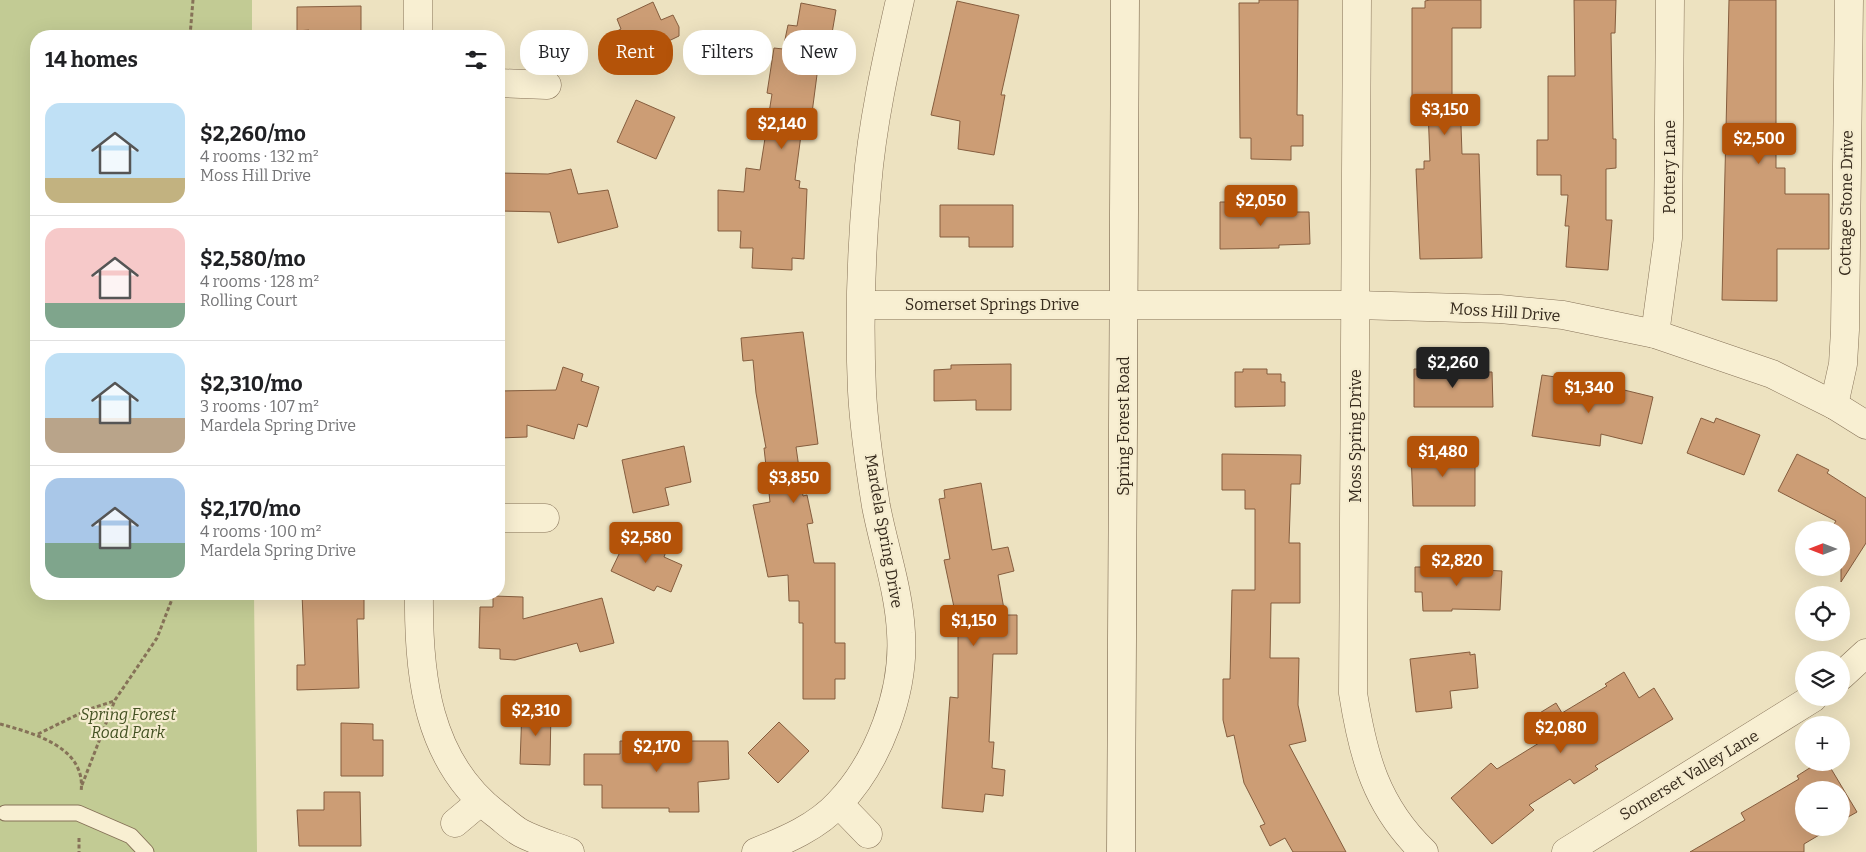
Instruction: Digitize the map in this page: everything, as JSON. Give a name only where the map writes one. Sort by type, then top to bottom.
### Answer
[{"type":"street","points":[[418,0],[418,30]]},
{"type":"street","name":"Mardela Spring Drive","points":[[756,852],[798,835],[839,804],[873,756],[897,690],[901,662],[901,634],[897,602],[876,506],[868,444],[862,392],[862,305],[867,188],[871,149],[900,0]]},
{"type":"street","name":"Spring Forest Road","points":[[1121,852],[1124,668],[1123,304],[1125,0]]},
{"type":"street","name":"Moss Spring Drive","points":[[1357,0],[1353,692],[1359,730],[1371,775],[1392,813],[1424,852]]},
{"type":"street","name":"Pottery Lane","points":[[1655,334],[1668,238],[1670,0]]},
{"type":"street","name":"Cottage Stone Drive","points":[[1834,405],[1843,364],[1845,330],[1849,0]]},
{"type":"street","points":[[505,84],[547,85]]},
{"type":"street","name":"Somerset Springs Drive","points":[[862,305],[1123,304]]},
{"type":"street","name":"Moss Hill Drive","points":[[1123,304],[1356,305],[1500,309],[1563,315],[1655,334],[1772,374],[1834,405],[1866,425]]},
{"type":"street","points":[[505,518],[545,518]]},
{"type":"street","points":[[419,600],[422,670],[431,717],[447,758],[480,802],[520,832],[570,852]]},
{"type":"street","points":[[1850,668],[1866,653]]},
{"type":"street","name":"Somerset Valley Lane","points":[[1566,852],[1800,706]]},
{"type":"street","points":[[455,822],[480,802]]},
{"type":"street","points":[[839,804],[868,834]]},
{"type":"lane","points":[[5,814],[78,813],[131,836],[146,852]]},
{"type":"path","points":[[190,30],[193,0]]},
{"type":"path","points":[[78,813],[82,785],[115,700],[157,638],[172,600]]},
{"type":"path","points":[[38,734],[87,710],[115,700]]},
{"type":"path","points":[[0,724],[38,734],[56,745],[71,758],[78,770],[82,785]]},
{"type":"green space","name":"Spring Forest Road Park","points":[[0,0],[252,0],[252,30],[30,30],[30,600],[254,600],[257,852],[0,852]]},
{"type":"building","points":[[1259,0],[1298,0],[1297,115],[1303,115],[1303,146],[1291,146],[1291,160],[1251,159],[1251,138],[1240,138],[1239,3],[1259,3]]},
{"type":"building","points":[[1481,0],[1481,28],[1452,28],[1452,98],[1460,98],[1462,154],[1479,154],[1482,258],[1420,259],[1416,169],[1424,169],[1424,161],[1430,161],[1428,109],[1412,109],[1412,8],[1425,8],[1425,1]]},
{"type":"building","points":[[1574,0],[1616,0],[1615,33],[1611,33],[1613,139],[1616,139],[1616,168],[1606,169],[1606,220],[1612,220],[1608,270],[1566,267],[1569,226],[1565,226],[1568,195],[1561,195],[1561,175],[1537,175],[1537,140],[1548,140],[1548,76],[1575,76]]},
{"type":"building","points":[[1729,0],[1776,0],[1776,168],[1785,168],[1785,194],[1829,194],[1829,249],[1777,249],[1777,301],[1722,300]]},
{"type":"building","points":[[957,1],[1019,15],[1001,95],[1005,95],[994,155],[958,149],[960,121],[931,115]]},
{"type":"building","points":[[653,2],[661,20],[673,15],[679,27],[679,36],[673,39],[673,30],[619,30],[621,29],[617,19]]},
{"type":"building","points":[[801,3],[836,10],[833,30],[787,30],[788,25],[797,26]]},
{"type":"building","points":[[361,6],[361,30],[297,30],[297,7]]},
{"type":"building","points":[[774,48],[782,49],[782,75],[817,75],[809,136],[801,135],[795,180],[800,181],[799,188],[807,189],[804,259],[792,258],[792,270],[752,268],[753,248],[740,248],[741,231],[718,231],[718,190],[744,192],[746,168],[760,170],[772,94],[767,93],[770,75],[772,75]]},
{"type":"building","points":[[636,100],[675,117],[656,159],[617,142]]},
{"type":"building","points":[[571,169],[578,194],[608,190],[618,227],[558,243],[550,212],[505,211],[505,173],[548,174]]},
{"type":"building","points":[[1220,202],[1257,202],[1257,212],[1309,212],[1310,244],[1279,245],[1279,248],[1220,249]]},
{"type":"building","points":[[940,205],[1013,205],[1013,247],[969,247],[969,237],[940,237]]},
{"type":"building","points":[[803,332],[818,444],[796,447],[803,496],[807,495],[813,523],[807,524],[814,563],[835,563],[835,643],[845,643],[845,679],[835,679],[835,699],[803,699],[803,623],[799,623],[799,601],[789,601],[788,575],[768,577],[753,505],[770,502],[764,448],[766,448],[756,393],[753,360],[743,361],[741,338]]},
{"type":"building","points":[[1011,364],[1011,410],[976,410],[976,400],[934,401],[934,370],[951,369],[951,365]]},
{"type":"building","points":[[563,367],[583,374],[581,381],[599,387],[587,427],[578,424],[574,439],[527,425],[527,437],[505,438],[505,391],[556,390]]},
{"type":"building","points":[[1243,369],[1267,369],[1267,374],[1281,374],[1281,382],[1285,382],[1285,406],[1235,407],[1235,372],[1243,372]]},
{"type":"building","points":[[1414,369],[1466,369],[1466,372],[1492,372],[1493,407],[1414,407]]},
{"type":"building","points":[[1542,375],[1569,379],[1568,391],[1617,399],[1620,389],[1653,397],[1642,444],[1601,434],[1600,446],[1532,436]]},
{"type":"building","points":[[1701,418],[1714,423],[1716,418],[1760,435],[1744,475],[1687,453]]},
{"type":"building","points":[[684,446],[691,482],[665,488],[669,505],[633,513],[622,460]]},
{"type":"building","points":[[1411,451],[1475,451],[1475,506],[1413,506]]},
{"type":"building","points":[[1222,454],[1301,455],[1300,484],[1291,484],[1289,543],[1300,543],[1300,603],[1271,603],[1270,658],[1299,658],[1298,705],[1306,741],[1289,745],[1346,852],[1293,852],[1285,838],[1270,846],[1260,826],[1265,824],[1244,783],[1234,735],[1227,737],[1223,720],[1223,679],[1230,679],[1232,590],[1255,590],[1255,509],[1245,509],[1245,490],[1222,490]]},
{"type":"building","points":[[1797,454],[1829,470],[1827,473],[1866,498],[1866,543],[1850,568],[1850,521],[1836,521],[1778,491]]},
{"type":"building","points":[[981,483],[992,550],[1008,547],[1014,571],[998,575],[1005,615],[1017,615],[1017,654],[993,654],[989,742],[994,742],[992,768],[1005,770],[1003,796],[985,794],[983,812],[942,808],[950,697],[958,698],[958,626],[944,560],[950,559],[939,499],[945,498],[944,490]]},
{"type":"building","points":[[630,531],[667,549],[664,557],[682,565],[671,592],[657,586],[654,591],[611,571]]},
{"type":"building","points":[[1459,559],[1460,569],[1502,571],[1500,610],[1452,609],[1452,611],[1423,611],[1422,592],[1415,592],[1415,567],[1422,567],[1422,560]]},
{"type":"building","points":[[505,596],[523,597],[523,619],[602,598],[614,643],[580,652],[577,643],[515,660],[500,659],[500,649],[479,648],[480,607],[493,607],[493,600],[505,600]]},
{"type":"building","points":[[302,600],[364,600],[364,619],[357,619],[359,688],[297,690],[297,665],[305,665]]},
{"type":"building","points":[[1470,652],[1470,655],[1475,654],[1478,688],[1450,691],[1452,708],[1416,712],[1410,659]]},
{"type":"building","points":[[1624,672],[1639,698],[1654,688],[1673,719],[1595,766],[1598,769],[1574,784],[1570,779],[1529,805],[1534,810],[1492,844],[1451,798],[1491,763],[1497,769],[1539,743],[1525,722],[1556,703],[1562,713],[1607,686],[1605,684]]},
{"type":"building","points":[[522,708],[551,710],[550,765],[520,764]]},
{"type":"building","points":[[779,722],[809,751],[778,783],[748,753]]},
{"type":"building","points":[[341,723],[373,724],[373,740],[383,740],[383,776],[341,776]]},
{"type":"building","points":[[620,741],[728,741],[729,779],[698,782],[699,812],[669,812],[669,808],[602,808],[602,785],[584,785],[584,754],[620,754]]},
{"type":"building","points":[[1805,771],[1832,771],[1838,781],[1796,781],[1799,779],[1797,776]]},
{"type":"building","points":[[1795,781],[1795,836],[1818,836],[1804,844],[1804,852],[1690,852],[1745,820],[1741,813]]},
{"type":"building","points":[[324,792],[360,792],[361,846],[299,846],[297,810],[324,810]]},
{"type":"building","points":[[1850,800],[1857,812],[1850,816]]}]
